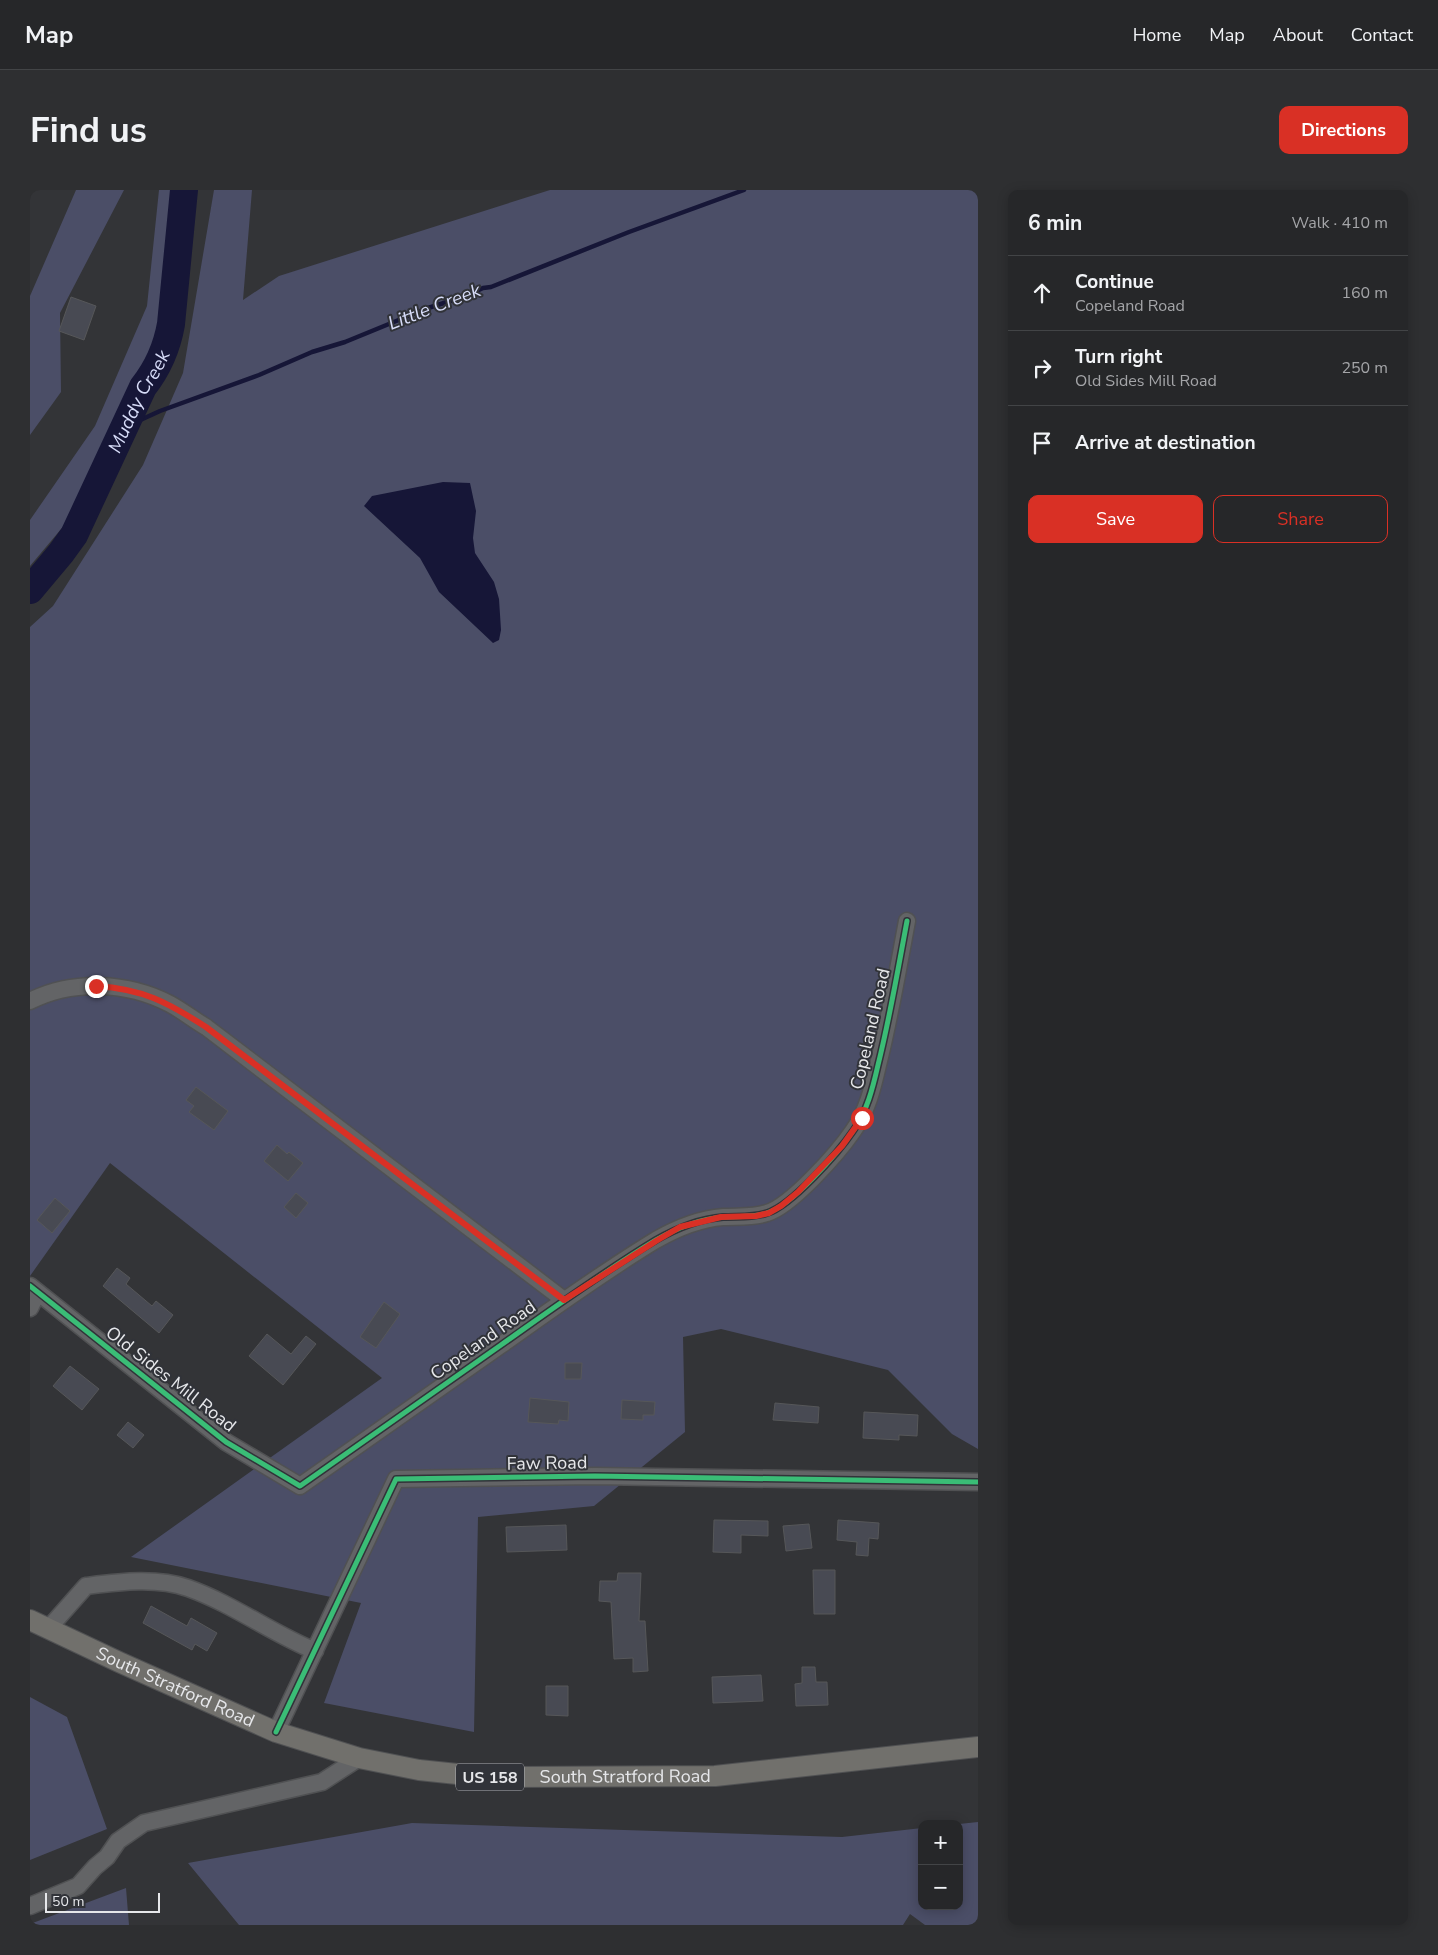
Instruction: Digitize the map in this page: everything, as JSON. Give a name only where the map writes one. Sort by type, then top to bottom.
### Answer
[{"type":"main road","name":"South Stratford Road","points":[[30,1620],[276,1732],[359,1758],[419,1770],[486,1777],[715,1776],[978,1747]]},
{"type":"street","name":"Copeland Road","points":[[300,1486],[564,1300],[656,1241],[680,1227],[721,1217],[756,1216],[769,1213],[798,1192],[842,1146],[862,1118],[885,1038],[907,921]]},
{"type":"street","points":[[30,1001],[55,991],[96,986],[118,987],[145,993],[171,1005],[206,1027],[564,1300]]},
{"type":"street","name":"Old Sides Mill Road","points":[[32,1296],[144,1375],[226,1442],[300,1486]]},
{"type":"street","name":"Faw Road","points":[[276,1732],[396,1479],[595,1476],[978,1482]]},
{"type":"street","points":[[48,1629],[86,1586],[128,1581],[162,1583],[187,1588],[220,1602],[268,1626],[287,1639],[314,1651]]},
{"type":"street","points":[[30,1906],[78,1886],[107,1857],[118,1840],[144,1823],[322,1782],[359,1758]]},
{"type":"shaded area","points":[[76,190],[124,190],[60,313],[61,392],[30,435],[30,296]]},
{"type":"shaded area","points":[[159,190],[174,190],[161,336],[67,522],[30,566],[30,520],[95,426],[147,306]]},
{"type":"shaded area","points":[[214,190],[252,190],[243,300],[279,276],[550,190],[978,190],[978,1449],[952,1434],[888,1370],[721,1329],[683,1337],[685,1432],[594,1506],[478,1517],[474,1732],[324,1703],[361,1603],[131,1557],[382,1378],[110,1163],[30,1276],[30,627],[53,606],[143,465],[183,373]]},
{"type":"shaded area","points":[[443,482],[470,483],[476,511],[473,538],[475,553],[494,582],[499,599],[501,630],[499,640],[493,643],[439,592],[420,558],[364,506],[372,496]]},
{"type":"shaded area","points":[[30,1697],[67,1717],[107,1829],[30,1860]]},
{"type":"shaded area","points":[[978,1822],[978,1925],[925,1925],[910,1914],[903,1925],[239,1925],[188,1863],[412,1823],[842,1837],[918,1828],[918,1910],[963,1910],[963,1824]]},
{"type":"shaded area","points":[[126,1888],[129,1925],[30,1925],[30,1924]]},
{"type":"building","points":[[71,297],[96,306],[84,340],[59,331]]},
{"type":"building","points":[[196,1087],[228,1111],[214,1130],[189,1112],[194,1106],[186,1100]]},
{"type":"building","points":[[277,1145],[287,1154],[289,1152],[303,1163],[288,1181],[264,1161]]},
{"type":"building","points":[[296,1193],[308,1203],[296,1218],[284,1207]]},
{"type":"building","points":[[55,1198],[70,1211],[52,1233],[37,1220]]},
{"type":"building","points":[[117,1268],[130,1278],[126,1284],[152,1306],[156,1301],[173,1315],[159,1333],[103,1286]]},
{"type":"building","points":[[384,1302],[400,1314],[376,1348],[360,1337]]},
{"type":"building","points":[[267,1334],[291,1354],[306,1336],[316,1344],[283,1385],[249,1356]]},
{"type":"building","points":[[565,1363],[582,1363],[581,1379],[565,1379]]},
{"type":"building","points":[[70,1366],[99,1389],[82,1410],[53,1386]]},
{"type":"building","points":[[530,1398],[569,1402],[568,1421],[559,1420],[558,1424],[528,1422]]},
{"type":"building","points":[[622,1400],[655,1402],[654,1415],[643,1415],[643,1420],[621,1419]]},
{"type":"building","points":[[775,1403],[819,1407],[818,1423],[773,1420]]},
{"type":"building","points":[[864,1412],[918,1415],[917,1436],[899,1435],[899,1440],[863,1438]]},
{"type":"building","points":[[128,1422],[144,1435],[133,1448],[117,1435]]},
{"type":"building","points":[[714,1520],[768,1521],[768,1536],[741,1535],[741,1553],[713,1552]]},
{"type":"building","points":[[838,1520],[879,1523],[878,1539],[869,1538],[868,1556],[856,1555],[857,1542],[837,1540]]},
{"type":"building","points":[[809,1524],[812,1548],[786,1551],[783,1526]]},
{"type":"building","points":[[566,1525],[567,1550],[507,1552],[506,1527]]},
{"type":"building","points":[[813,1570],[835,1570],[835,1614],[814,1614]]},
{"type":"building","points":[[618,1573],[641,1573],[639,1621],[645,1621],[648,1671],[633,1672],[633,1658],[614,1659],[611,1602],[599,1601],[600,1581],[617,1581]]},
{"type":"building","points":[[151,1606],[187,1626],[191,1618],[217,1633],[207,1651],[195,1644],[192,1650],[143,1623]]},
{"type":"building","points":[[802,1667],[815,1667],[816,1682],[827,1682],[828,1705],[796,1706],[795,1684],[802,1683]]},
{"type":"building","points":[[761,1675],[763,1701],[713,1703],[712,1677]]},
{"type":"building","points":[[546,1686],[568,1686],[568,1716],[546,1715]]},
{"type":"waterway","name":"Muddy Creek","points":[[30,590],[74,535],[143,387],[157,365],[164,349],[171,324],[184,190]]},
{"type":"waterway","name":"Little Creek","points":[[125,427],[160,411],[259,375],[312,352],[345,342],[428,308],[466,296],[483,288],[491,287],[629,232],[744,190]]},
{"type":"cycle path","points":[[30,1286],[226,1442],[300,1486],[578,1291],[656,1240],[696,1222],[723,1217],[756,1216],[767,1213],[801,1190],[826,1165],[846,1141],[866,1108],[874,1082],[894,993],[907,921]]},
{"type":"cycle path","points":[[276,1732],[396,1479],[595,1476],[978,1482]]},
{"type":"route","points":[[96,986],[118,987],[145,993],[171,1005],[206,1027],[564,1300],[680,1227],[721,1217],[756,1216],[769,1213],[781,1206],[798,1192],[842,1146],[862,1118]]}]
